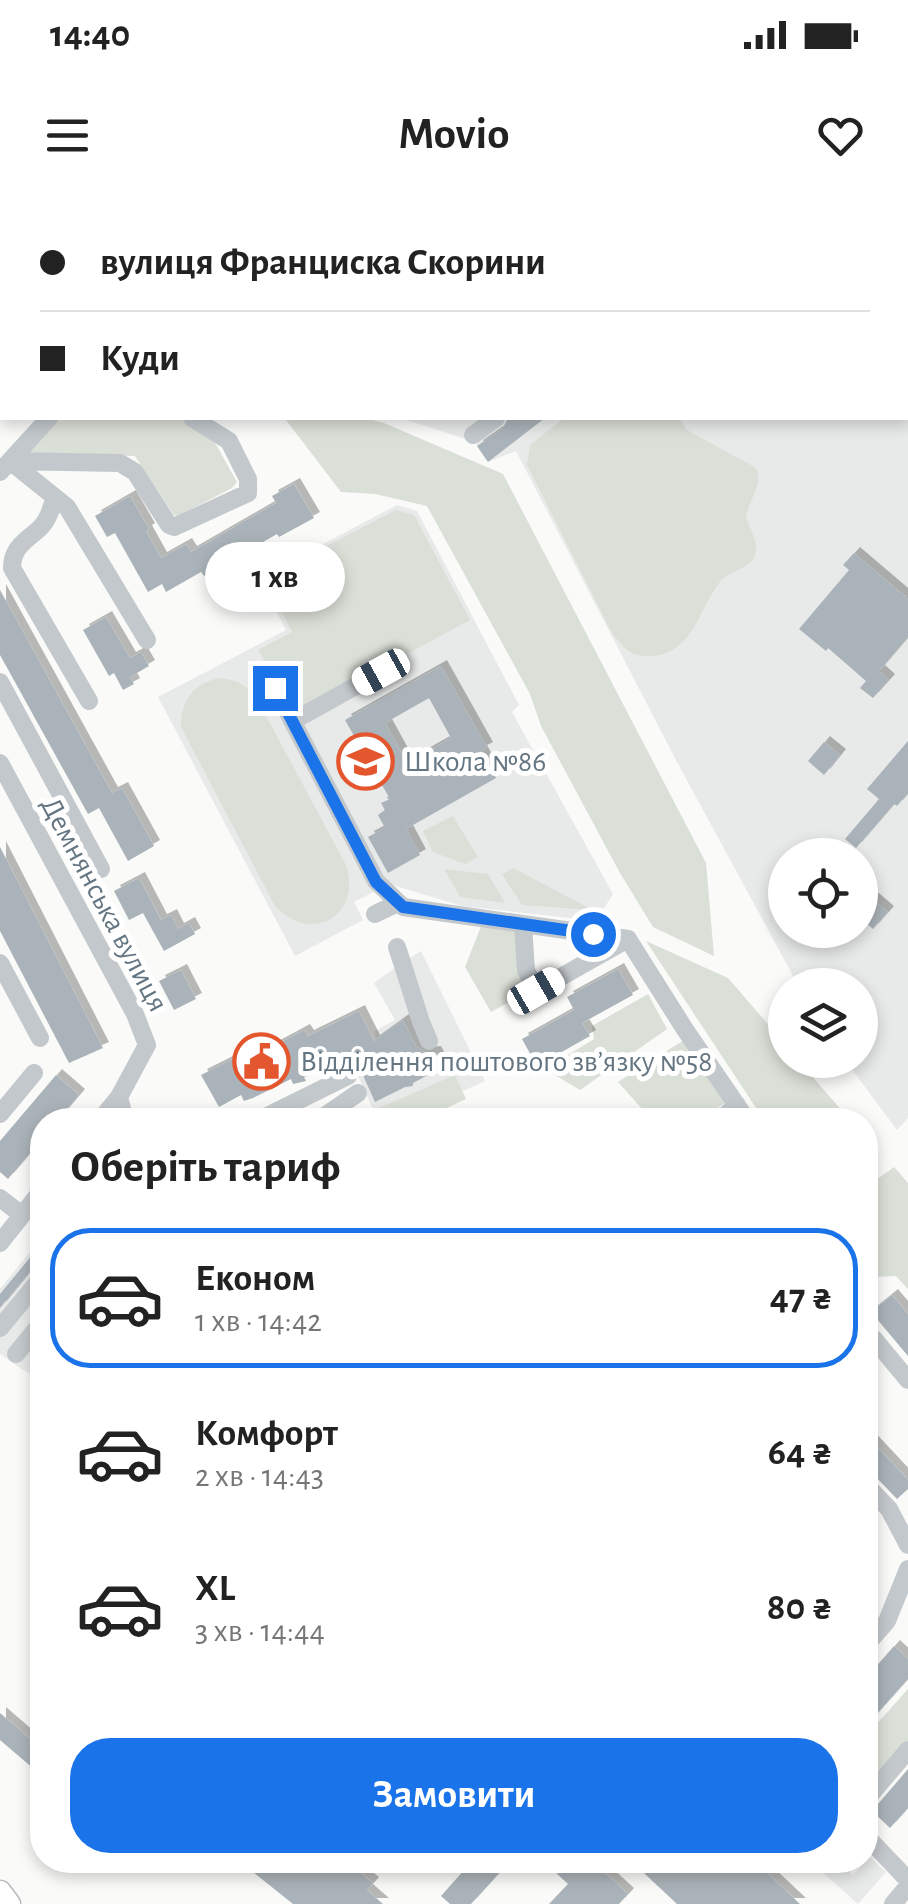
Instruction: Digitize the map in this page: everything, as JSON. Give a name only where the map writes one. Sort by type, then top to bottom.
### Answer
[{"type":"main road","points":[[0,1892],[9,1904]]},
{"type":"street","points":[[3,456],[31,420]]},
{"type":"street","points":[[3,456],[47,420]]},
{"type":"street","points":[[3,456],[120,463],[135,472],[174,527],[248,493],[248,479],[228,442],[195,420]]},
{"type":"street","points":[[473,435],[493,420]]},
{"type":"street","points":[[3,456],[67,506],[146,640]]},
{"type":"street","points":[[54,497],[44,523],[17,548],[12,568],[88,701]]},
{"type":"street","points":[[293,721],[381,672]]},
{"type":"street","points":[[0,682],[101,869]]},
{"type":"street","points":[[275,688],[376,882],[403,907],[628,939]]},
{"type":"street","name":"Демнянська вулиця","points":[[0,763],[135,1014],[147,1045],[109,1108]]},
{"type":"street","points":[[375,914],[398,903]]},
{"type":"street","points":[[523,926],[526,970],[536,991],[628,939]]},
{"type":"street","points":[[628,939],[739,1108]]},
{"type":"street","points":[[397,947],[420,1022],[430,1041]]},
{"type":"street","points":[[0,963],[40,1038]]},
{"type":"street","points":[[0,1114],[34,1073]]},
{"type":"street","points":[[290,1108],[353,1084],[330,1108]]},
{"type":"street","points":[[118,1097],[121,1108]]},
{"type":"street","points":[[0,1198],[22,1216]]},
{"type":"street","points":[[0,1243],[30,1206]]},
{"type":"street","points":[[0,1328],[30,1292]]},
{"type":"street","points":[[16,1354],[30,1337]]},
{"type":"street","points":[[878,1344],[908,1380]]},
{"type":"street","points":[[878,1498],[889,1509],[908,1544]]},
{"type":"street","points":[[878,1628],[887,1621],[908,1569]]},
{"type":"street","points":[[878,1786],[908,1750]]},
{"type":"street","points":[[878,1844],[897,1857],[908,1883],[893,1904]]},
{"type":"shaded area","points":[[52,420],[184,420],[213,439],[237,482],[178,516],[135,456],[26,453]]},
{"type":"shaded area","points":[[286,420],[373,420],[503,474],[706,863],[714,956],[653,927],[541,726],[530,694],[427,506],[375,494],[341,492]]},
{"type":"shaded area","points":[[406,420],[908,420],[908,1118],[897,1130],[858,1078],[878,1078],[878,968],[789,968],[778,948],[878,948],[878,838],[768,838],[768,930],[516,451],[488,462],[475,442]]},
{"type":"shaded area","points":[[561,420],[680,420],[687,430],[756,468],[757,487],[746,518],[755,541],[755,555],[749,564],[719,583],[694,628],[678,647],[654,656],[629,651],[611,631],[527,465],[530,445]]},
{"type":"shaded area","name":"Школа №86","points":[[397,505],[417,511],[519,705],[512,712],[613,894],[596,921],[462,906],[389,884],[354,902],[363,920],[295,956],[158,697],[286,630],[259,578]]},
{"type":"shaded area","points":[[396,510],[414,515],[470,620],[295,714],[258,650],[292,632],[265,578]]},
{"type":"shaded area","points":[[219,678],[241,684],[257,699],[346,865],[347,899],[329,920],[302,923],[274,904],[181,727],[190,695],[202,684]]},
{"type":"shaded area","points":[[453,816],[478,857],[465,864],[433,852],[423,831]]},
{"type":"shaded area","points":[[513,868],[593,910],[522,905],[502,874]]},
{"type":"shaded area","points":[[444,869],[488,874],[505,903],[460,897]]},
{"type":"shaded area","points":[[482,924],[515,932],[529,991],[491,1012],[465,967]]},
{"type":"shaded area","points":[[646,941],[728,978],[768,1024],[768,1078],[814,1078],[840,1108],[756,1108]]},
{"type":"shaded area","points":[[421,951],[485,1081],[426,1108],[372,1108],[356,1072],[376,1044],[375,1031],[395,1020],[374,983]]},
{"type":"shaded area","points":[[648,994],[667,1029],[580,1090],[545,1069],[594,1039],[592,1026]]},
{"type":"shaded area","points":[[684,1040],[725,1103],[717,1108],[641,1108],[618,1082]]},
{"type":"shaded area","points":[[455,1075],[466,1099],[447,1108],[379,1108]]},
{"type":"shaded area","points":[[894,1167],[908,1183],[908,1289],[896,1276],[878,1277],[878,1179]]},
{"type":"shaded area","points":[[30,1252],[30,1373],[0,1354],[0,1289]]},
{"type":"shaded area","points":[[908,1689],[908,1742],[878,1775],[878,1722]]},
{"type":"shaded area","points":[[878,1864],[886,1872],[858,1904],[823,1873],[878,1873]]},
{"type":"building","points":[[507,420],[542,420],[488,462],[477,446],[503,428]]},
{"type":"building","points":[[294,484],[314,518],[166,592],[162,584],[148,592],[115,533],[107,537],[95,516],[130,496],[161,558],[186,544],[191,552],[276,503],[272,496]]},
{"type":"building","points":[[854,553],[908,599],[908,637],[879,671],[889,680],[873,698],[860,688],[866,681],[799,629],[849,570],[843,565]]},
{"type":"building","points":[[0,590],[112,793],[122,788],[154,846],[128,861],[99,808],[88,814],[0,655]]},
{"type":"building","points":[[106,617],[130,658],[141,652],[149,666],[130,677],[134,684],[123,690],[114,673],[109,676],[83,630]]},
{"type":"building","points":[[441,666],[487,748],[481,751],[496,778],[406,829],[420,855],[388,873],[368,837],[385,828],[378,815],[385,810],[381,803],[390,799],[345,720]],"holes":[[[429,698],[451,738],[407,763],[385,723]]]},
{"type":"building","points":[[908,741],[908,793],[865,838],[846,838],[879,799],[867,789]]},
{"type":"building","points":[[824,742],[840,755],[824,775],[808,761]]},
{"type":"building","points":[[0,847],[103,1048],[69,1063],[0,931]]},
{"type":"building","points":[[139,878],[161,920],[171,915],[178,929],[189,923],[195,934],[164,951],[143,913],[129,920],[114,891]]},
{"type":"building","points":[[878,903],[888,912],[878,923]]},
{"type":"building","points":[[618,969],[633,995],[582,1023],[590,1036],[537,1066],[522,1039],[574,1010],[567,997]]},
{"type":"building","points":[[181,970],[196,999],[174,1010],[159,981]]},
{"type":"building","points":[[359,1011],[374,1041],[403,1020],[416,1046],[426,1053],[435,1052],[443,1067],[413,1086],[375,1102],[357,1062],[343,1065],[341,1061],[325,1069],[322,1064],[304,1077],[306,1081],[293,1084],[291,1079],[253,1098],[244,1101],[241,1095],[219,1107],[201,1075],[251,1050],[254,1057],[304,1030],[308,1036]]},
{"type":"building","points":[[56,1075],[79,1095],[68,1108],[30,1108],[30,1153],[8,1179],[0,1172],[0,1141]]},
{"type":"building","points":[[30,1258],[30,1271],[0,1308],[0,1294]]},
{"type":"building","points":[[892,1295],[908,1314],[908,1356],[878,1320],[878,1306]]},
{"type":"building","points":[[878,1448],[908,1480],[908,1489],[897,1499],[878,1479]]},
{"type":"building","points":[[894,1646],[908,1659],[908,1679],[878,1712],[878,1664]]},
{"type":"building","points":[[0,1713],[30,1739],[30,1766],[0,1740]]},
{"type":"building","points":[[908,1769],[908,1808],[890,1828],[878,1817],[878,1804]]},
{"type":"building","points":[[254,1873],[360,1873],[373,1883],[367,1890],[383,1904],[293,1904]]},
{"type":"building","points":[[461,1873],[499,1873],[471,1904],[450,1904],[441,1896]]},
{"type":"building","points":[[556,1873],[605,1873],[628,1894],[619,1904],[549,1904],[568,1884]]},
{"type":"building","points":[[644,1873],[767,1873],[800,1904],[677,1904]]},
{"type":"place","name":"Школа №86","points":[[365,761]]},
{"type":"place","name":"Відділення поштового зв’язку №58","points":[[261,1061]]},
{"type":"route","points":[[275,688],[376,882],[403,907],[593,934]]}]
